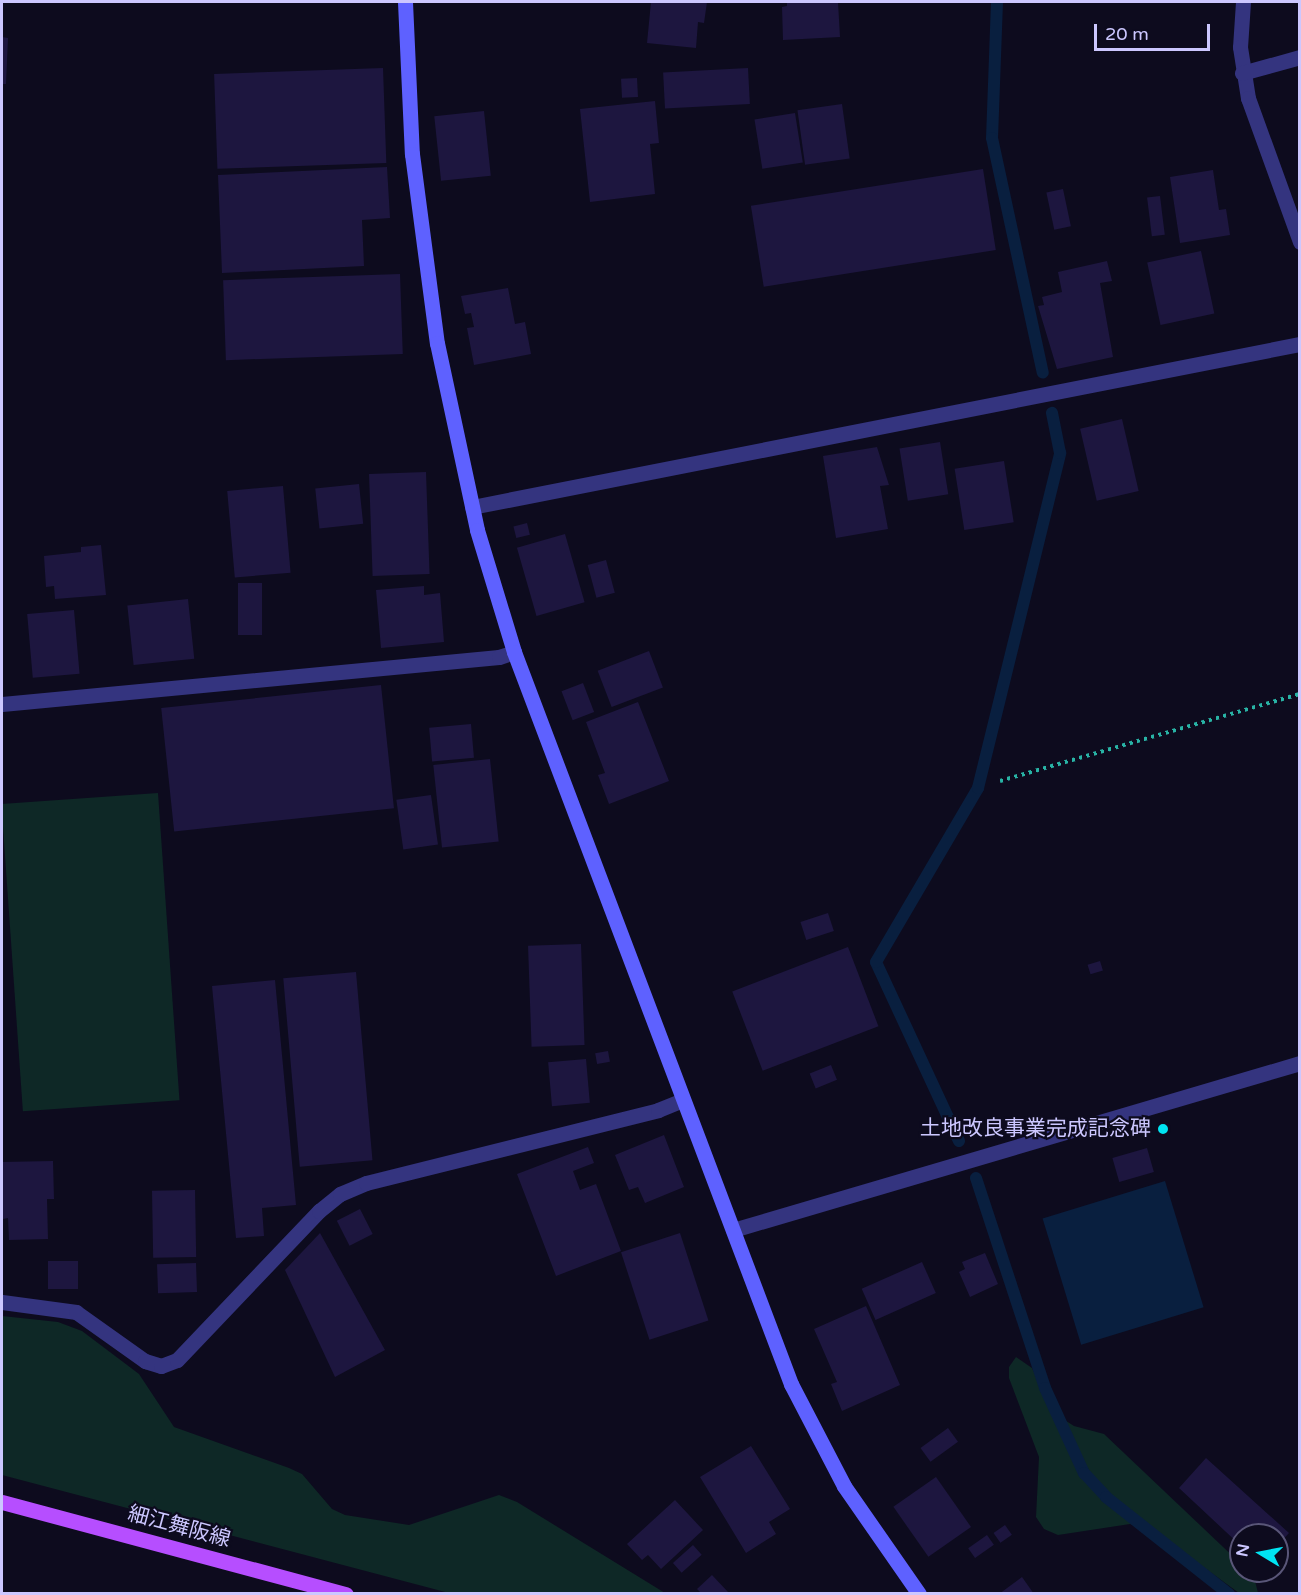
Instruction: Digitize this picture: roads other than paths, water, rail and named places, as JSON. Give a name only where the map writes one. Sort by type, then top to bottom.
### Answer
[{"type":"main road","name":"細江舞阪線","points":[[2,1502],[346,1593]]},
{"type":"street","points":[[405,2],[412,154],[426,280],[448,406],[472,507],[514,652],[807,1419],[844,1486],[919,1593]]},
{"type":"street","points":[[1243,2],[1242,73],[1299,242]]},
{"type":"street","points":[[1242,73],[1299,57]]},
{"type":"street","points":[[472,507],[1299,344]]},
{"type":"street","points":[[2,704],[499,657],[514,652]]},
{"type":"street","points":[[733,1230],[1299,1064]]},
{"type":"street","points":[[2,1302],[76,1312],[145,1361],[162,1366],[177,1360],[340,1194],[366,1183],[658,1110],[684,1100]]},
{"type":"water","points":[[1165,1181],[1204,1307],[1081,1345],[1043,1218]]},
{"type":"waterway","points":[[997,2],[992,138],[1043,373]]},
{"type":"waterway","points":[[959,1141],[876,962],[978,788],[1060,453],[1052,413]]},
{"type":"waterway","points":[[976,1178],[1045,1388],[1084,1473],[1106,1497],[1229,1594]]},
{"type":"place","name":"土地改良事業完成記念碑","points":[[1163,1129]]}]
